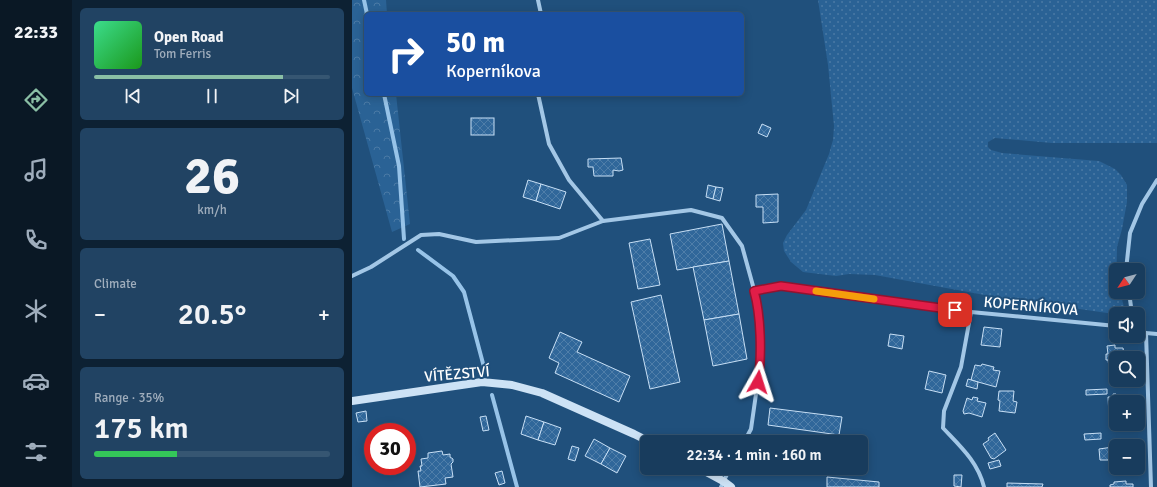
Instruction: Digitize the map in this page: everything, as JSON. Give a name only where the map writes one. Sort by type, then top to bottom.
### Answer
[{"type":"main road","name":"VÍTĚZSTVÍ","points":[[352,401],[482,382],[512,385],[542,393],[640,437]]},
{"type":"main road","points":[[709,475],[722,484],[731,487]]},
{"type":"street","points":[[538,0],[541,12]]},
{"type":"street","points":[[538,96],[549,144],[569,180],[603,221]]},
{"type":"street","points":[[1127,263],[1130,233],[1142,204],[1157,180]]},
{"type":"street","points":[[353,275],[371,268],[421,235],[439,234],[476,242],[559,238],[603,221],[691,210],[722,218],[742,246],[758,304],[760,366],[751,429],[748,435]]},
{"type":"street","name":"KOPERNÍKOVA","points":[[754,291],[781,286],[971,312],[1109,325]]},
{"type":"street","points":[[971,312],[961,367],[944,411],[943,428],[971,458],[982,477],[984,487]]},
{"type":"street","points":[[1151,487],[1146,333],[1157,334]]},
{"type":"street","points":[[722,484],[726,475]]},
{"type":"green space","points":[[352,0],[386,0],[387,12],[364,12],[364,96],[396,96],[410,224],[392,232],[352,88]]},
{"type":"green space","points":[[818,0],[1157,0],[1157,143],[1052,143],[995,138],[988,142],[988,147],[991,150],[1002,153],[1099,161],[1115,169],[1121,175],[1127,185],[1127,202],[1117,247],[1117,263],[1109,263],[1109,299],[1122,299],[1124,307],[1109,307],[1109,313],[990,296],[875,275],[849,274],[836,276],[803,272],[791,262],[784,251],[783,243],[787,235],[806,210],[829,154],[833,140],[834,126],[828,65]]},
{"type":"building","points":[[471,118],[494,118],[494,135],[471,135]]},
{"type":"building","points":[[762,124],[771,128],[767,137],[758,133]]},
{"type":"building","points":[[621,158],[623,170],[613,170],[613,176],[594,176],[593,167],[588,167],[588,159]]},
{"type":"building","points":[[528,180],[541,184],[536,201],[523,197]]},
{"type":"building","points":[[541,184],[566,192],[560,209],[536,201]]},
{"type":"building","points":[[708,185],[716,187],[713,199],[706,197]]},
{"type":"building","points":[[716,187],[723,188],[720,201],[713,199]]},
{"type":"building","points":[[778,194],[778,222],[763,223],[763,207],[756,207],[756,195]]},
{"type":"building","points":[[722,224],[729,261],[677,270],[670,234]]},
{"type":"building","points":[[650,239],[660,285],[638,289],[629,243]]},
{"type":"building","points":[[729,261],[739,314],[704,320],[693,267]]},
{"type":"building","points":[[661,295],[680,382],[650,389],[631,302]]},
{"type":"building","points":[[739,314],[747,359],[713,366],[704,320]]},
{"type":"building","points":[[984,327],[1002,329],[1000,347],[981,345]]},
{"type":"building","points":[[560,332],[582,342],[577,352],[630,376],[619,402],[555,373],[559,363],[549,358]]},
{"type":"building","points":[[890,334],[904,336],[902,349],[888,346]]},
{"type":"building","points":[[1115,345],[1115,348],[1123,348],[1124,351],[1109,351],[1109,367],[1108,360],[1106,360],[1106,354],[1108,354],[1107,346]]},
{"type":"building","points":[[982,364],[994,367],[993,370],[1000,371],[996,387],[971,380],[975,365],[981,366]]},
{"type":"building","points":[[929,371],[946,375],[942,393],[925,389]]},
{"type":"building","points":[[968,379],[978,382],[977,389],[966,386]]},
{"type":"building","points":[[1107,389],[1107,394],[1086,395],[1086,390]]},
{"type":"building","points":[[999,391],[1014,391],[1013,401],[1017,402],[1015,413],[999,411]]},
{"type":"building","points":[[973,397],[978,398],[977,401],[986,403],[982,417],[969,413],[964,414],[963,411],[967,398],[972,400]]},
{"type":"building","points":[[770,408],[842,417],[839,435],[768,425]]},
{"type":"building","points":[[366,411],[367,421],[358,422],[356,413]]},
{"type":"building","points":[[486,416],[489,430],[483,431],[480,417]]},
{"type":"building","points":[[526,416],[544,422],[538,440],[521,434]]},
{"type":"building","points":[[544,422],[561,428],[555,445],[538,440]]},
{"type":"building","points":[[995,433],[1006,450],[994,459],[991,458],[983,444]]},
{"type":"building","points":[[1101,433],[1101,439],[1085,440],[1084,434]]},
{"type":"building","points":[[594,439],[610,448],[601,464],[585,456]]},
{"type":"building","points":[[572,446],[579,448],[575,461],[568,459]]},
{"type":"building","points":[[610,448],[626,456],[617,473],[601,464]]},
{"type":"building","points":[[1109,448],[1109,460],[1100,460],[1099,449]]},
{"type":"building","points":[[442,451],[443,455],[450,454],[450,457],[453,459],[451,464],[453,477],[445,478],[446,484],[420,487],[418,471],[421,471],[421,459],[428,458],[428,453]]},
{"type":"building","points":[[999,460],[1001,466],[990,469],[988,463]]},
{"type":"building","points":[[502,471],[505,483],[499,485],[495,473]]},
{"type":"building","points":[[954,475],[962,475],[961,487],[954,486]]},
{"type":"building","points":[[827,477],[879,482],[879,487],[827,487]]},
{"type":"building","points":[[1126,481],[1126,484],[1133,484],[1133,487],[1110,487],[1110,485],[1114,484],[1114,482]]},
{"type":"building","points":[[1007,483],[1043,484],[1042,487],[1007,487]]},
{"type":"waterway","points":[[364,0],[367,12]]},
{"type":"waterway","points":[[384,96],[399,166],[404,239]]},
{"type":"waterway","points":[[418,250],[453,276],[464,292],[485,371]]},
{"type":"waterway","points":[[492,395],[517,487]]},
{"type":"slow traffic","points":[[816,291],[874,299]]},
{"type":"route","points":[[758,382],[760,366],[758,304],[754,291],[781,286],[955,310]]}]
